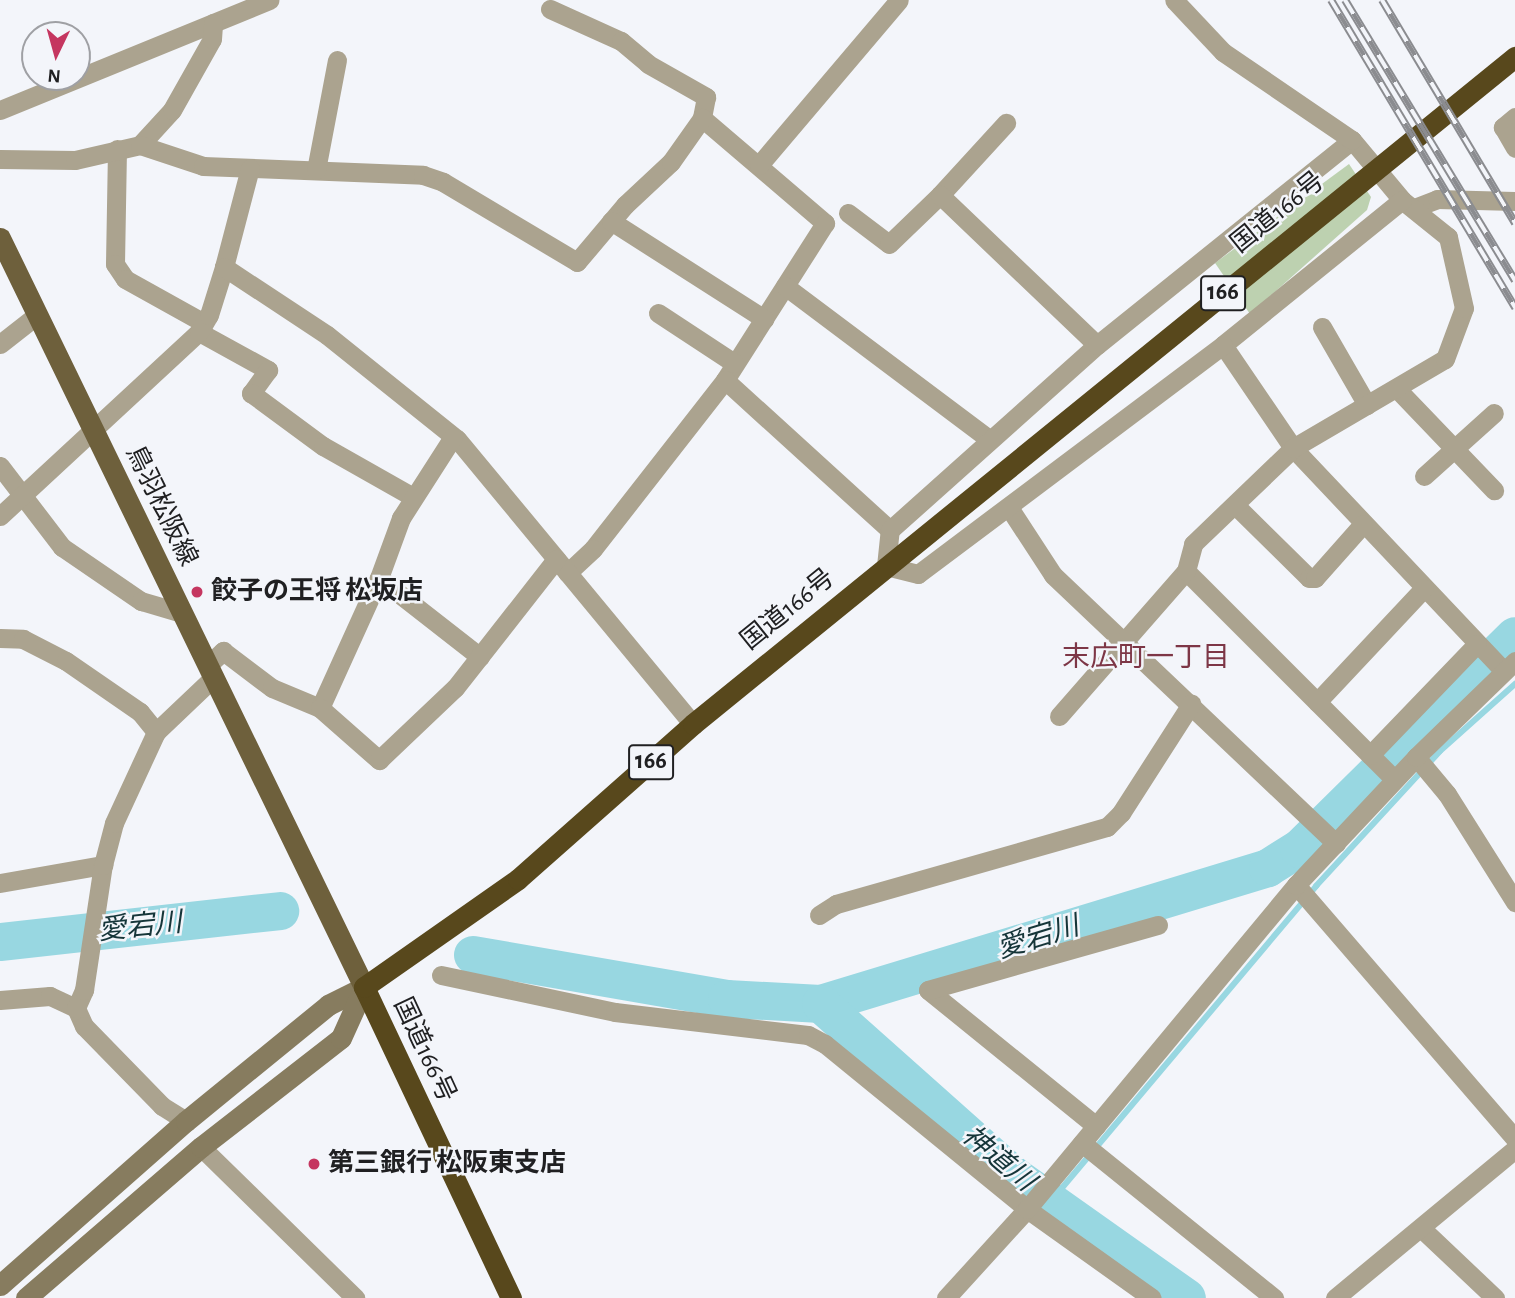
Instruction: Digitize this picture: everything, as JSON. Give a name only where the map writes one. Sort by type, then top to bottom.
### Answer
[{"type":"highway","name":"国道166号","points":[[511,1298],[364,987],[518,879],[693,724],[1515,57]]},
{"type":"main road","name":"鳥羽松阪線","points":[[0,238],[364,987]]},
{"type":"street","points":[[140,145],[172,110],[212,39],[219,21],[235,0]]},
{"type":"street","points":[[0,110],[269,0]]},
{"type":"street","points":[[759,165],[899,0]]},
{"type":"street","points":[[1059,716],[1186,571],[1193,544],[1293,449],[1367,405],[1398,390],[1445,359],[1464,308],[1448,237],[1408,204],[1352,141],[1223,51],[1174,0]]},
{"type":"street","points":[[0,159],[75,160],[140,145],[203,166],[436,178],[577,262],[611,221],[671,162],[702,118],[706,97],[648,64],[621,41],[550,9]]},
{"type":"street","points":[[316,170],[337,60]]},
{"type":"street","points":[[1515,117],[1503,127],[1515,148]]},
{"type":"street","points":[[186,1121],[162,1107],[84,1026],[80,999],[102,873],[114,823],[156,732],[211,671],[223,651],[272,688],[320,708],[379,760],[433,712],[561,566],[593,549],[730,371],[825,223],[702,118]]},
{"type":"street","points":[[848,213],[889,244],[940,195],[1006,122]]},
{"type":"street","points":[[1352,141],[1097,345],[890,530],[886,566],[918,574],[1010,509],[1408,204],[1437,199],[1515,201]]},
{"type":"street","points":[[117,149],[115,264],[125,279],[268,370],[251,393],[323,446],[413,497]]},
{"type":"street","points":[[0,516],[95,432],[202,328],[224,267],[250,168]]},
{"type":"street","points":[[940,195],[1097,345]]},
{"type":"street","points":[[611,221],[764,319]]},
{"type":"street","points":[[224,267],[327,335],[453,437],[693,724]]},
{"type":"street","points":[[785,286],[990,440]]},
{"type":"street","points":[[658,313],[730,371],[890,530]]},
{"type":"street","points":[[0,344],[37,314]]},
{"type":"street","points":[[1322,327],[1367,405]]},
{"type":"street","points":[[946,1298],[1049,1182],[1089,1148],[1096,1126],[1303,893],[1335,843],[1392,777],[1422,764],[1507,668],[1479,645],[1293,449],[1223,345]]},
{"type":"street","points":[[1398,390],[1494,490]]},
{"type":"street","points":[[1424,476],[1494,413]]},
{"type":"street","points":[[320,708],[413,497],[453,437]]},
{"type":"street","points":[[0,466],[62,547],[141,601],[181,613]]},
{"type":"street","points":[[1235,505],[1309,578],[1315,578],[1363,524]]},
{"type":"street","points":[[1010,509],[1053,575],[1125,639],[1335,843]]},
{"type":"street","points":[[1186,571],[1392,777]]},
{"type":"street","points":[[379,578],[481,657]]},
{"type":"street","points":[[1317,702],[1424,587]]},
{"type":"street","points":[[0,638],[23,639],[66,661],[140,712],[156,732]]},
{"type":"street","points":[[1371,756],[1479,645]]},
{"type":"street","points":[[819,915],[836,904],[1107,827],[1121,813],[1191,704]]},
{"type":"street","points":[[1422,764],[1515,902]]},
{"type":"street","points":[[0,883],[102,873]]},
{"type":"street","points":[[1303,893],[1515,1139]]},
{"type":"street","points":[[1096,1126],[928,989],[1157,925]]},
{"type":"street","points":[[441,975],[615,1012],[808,1035],[825,1044],[1028,1208],[1152,1298]]},
{"type":"street","points":[[0,1284],[186,1121],[328,1005],[364,987]]},
{"type":"street","points":[[26,1298],[201,1147],[341,1038],[364,987]]},
{"type":"street","points":[[0,1000],[50,996],[80,999]]},
{"type":"street","points":[[201,1147],[355,1298]]},
{"type":"street","points":[[1089,1148],[1274,1298]]},
{"type":"street","points":[[1344,1296],[1515,1149]]},
{"type":"street","points":[[1421,1228],[1495,1298]]},
{"type":"green space","points":[[1349,164],[1371,197],[1367,210],[1250,314],[1215,263]]},
{"type":"waterway","name":"愛宕川","points":[[473,955],[727,999],[821,1004],[1268,868],[1299,849],[1515,636]]},
{"type":"waterway","points":[[1051,1201],[1316,886],[1440,751],[1515,684]]},
{"type":"waterway","name":"愛宕川","points":[[0,942],[280,911]]},
{"type":"waterway","name":"神道川","points":[[821,1004],[1013,1175],[1187,1298]]},
{"type":"railway","points":[[1331,0],[1515,308]]},
{"type":"railway","points":[[1345,0],[1515,281]]},
{"type":"railway","points":[[1382,0],[1515,223]]},
{"type":"place","name":"餃子の王将 松坂店","points":[[197,592]]},
{"type":"place","name":"第三銀行 松阪東支店","points":[[314,1164]]},
{"type":"district","name":"末広町一丁目","points":[[1146,658]]}]
